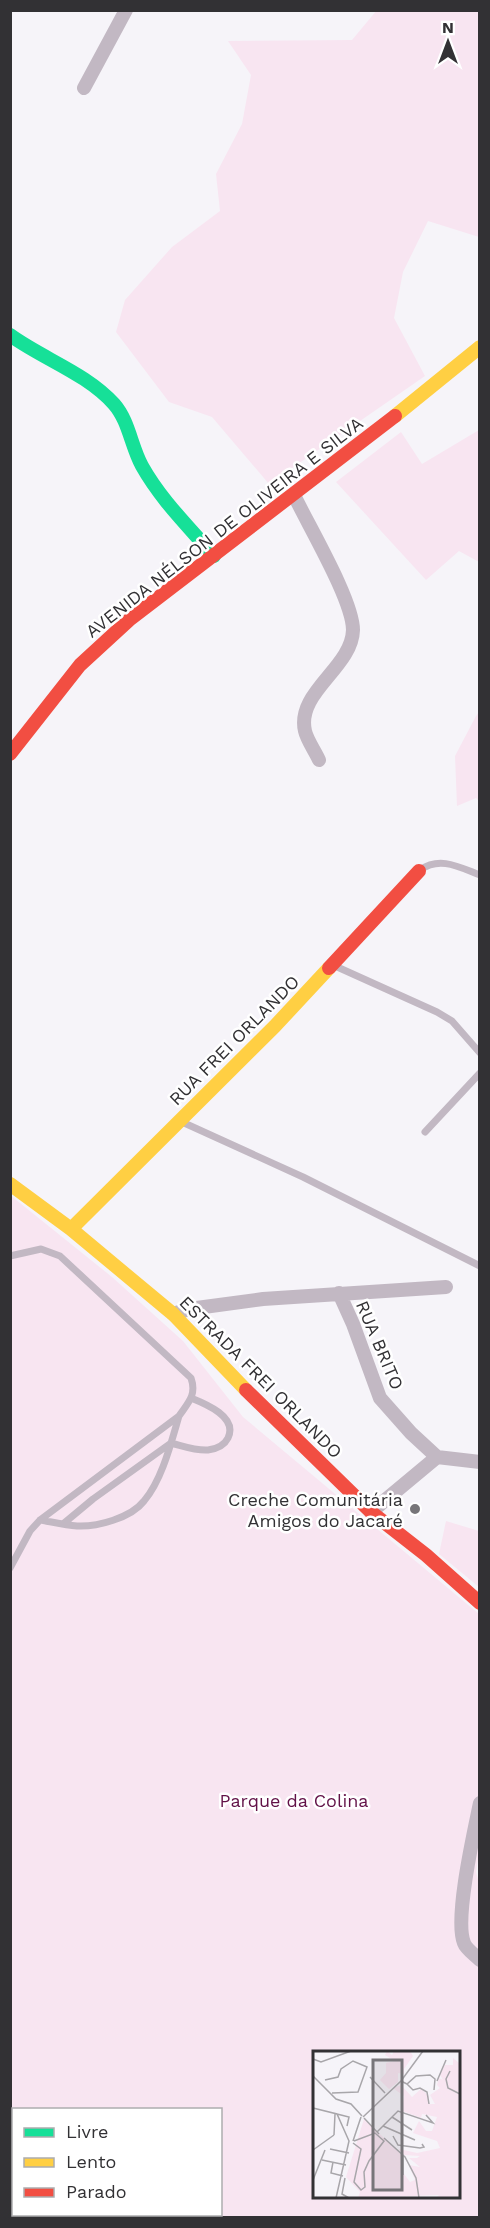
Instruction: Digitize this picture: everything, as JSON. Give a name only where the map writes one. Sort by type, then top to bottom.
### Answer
[{"type":"street","points":[[84,88],[126,10]]},
{"type":"street","points":[[10,335],[94,387],[114,404],[124,422],[139,461],[159,495],[214,556]]},
{"type":"street","name":"AVENIDA NÉLSON DE OLIVEIRA E SILVA","points":[[10,754],[80,665],[129,620],[294,495],[479,350]]},
{"type":"street","points":[[294,495],[346,601],[353,628],[348,648],[340,662],[310,701],[306,710],[305,731],[319,760]]},
{"type":"street","name":"RUA FREI ORLANDO","points":[[71,1229],[332,965],[419,871]]},
{"type":"street","name":"ESTRADA FREI ORLANDO","points":[[10,1184],[71,1229],[173,1314],[370,1512],[426,1555],[480,1603]]},
{"type":"street","points":[[173,1314],[189,1309],[263,1299],[446,1287]]},
{"type":"street","name":"RUA BRITO","points":[[339,1293],[380,1398],[411,1433],[437,1457]]},
{"type":"street","points":[[370,1512],[437,1457],[480,1462]]},
{"type":"street","points":[[480,1803],[470,1852],[460,1926],[464,1944],[480,1960]]},
{"type":"lane","points":[[419,871],[434,862],[443,862],[480,875]]},
{"type":"lane","points":[[332,965],[452,1021],[480,1053]]},
{"type":"lane","points":[[426,1132],[480,1073]]},
{"type":"lane","points":[[179,1121],[303,1177],[480,1266]]},
{"type":"lane","points":[[10,1256],[41,1249],[60,1256],[191,1378],[195,1388],[179,1416],[153,1489],[143,1504],[121,1517],[100,1524],[77,1526],[40,1520]]},
{"type":"lane","points":[[171,1443],[209,1450],[222,1446],[228,1438],[230,1429],[225,1418],[210,1406],[191,1398]]},
{"type":"lane","points":[[10,1568],[30,1531],[40,1520],[179,1416]]},
{"type":"lane","points":[[63,1524],[93,1499],[171,1443]]},
{"type":"green space","points":[[377,10],[479,11],[479,237],[428,221],[403,272],[394,318],[425,376],[269,484],[212,417],[169,402],[116,332],[125,300],[172,247],[220,211],[216,174],[242,124],[251,75],[228,41],[352,40]]},
{"type":"green space","points":[[479,430],[479,562],[459,551],[426,580],[336,482],[401,432],[422,464]]},
{"type":"green space","points":[[479,712],[479,801],[476,798],[457,806],[455,756]]},
{"type":"green space","name":"Parque da Colina","points":[[10,1195],[112,1277],[183,1341],[243,1417],[479,1614],[480,1845],[476,1872],[480,1886],[479,2217],[11,2217]]},
{"type":"green space","points":[[446,1521],[479,1531],[479,1587],[439,1554]]},
{"type":"traffic: fast","points":[[10,335],[91,384],[114,404],[123,418],[142,466],[176,513],[214,556]]},
{"type":"traffic: slow","points":[[395,416],[480,347]]},
{"type":"traffic: slow","points":[[71,1229],[275,1026],[329,968]]},
{"type":"traffic: slow","points":[[10,1184],[71,1229],[173,1314],[246,1390]]},
{"type":"traffic: jam","points":[[10,754],[80,665],[129,620],[395,416]]},
{"type":"traffic: jam","points":[[329,968],[419,871]]},
{"type":"traffic: jam","points":[[246,1390],[371,1512],[426,1555],[480,1603]]},
{"type":"place","name":"Creche Comunitária Amigos do Jacaré","points":[[415,1509]]}]
